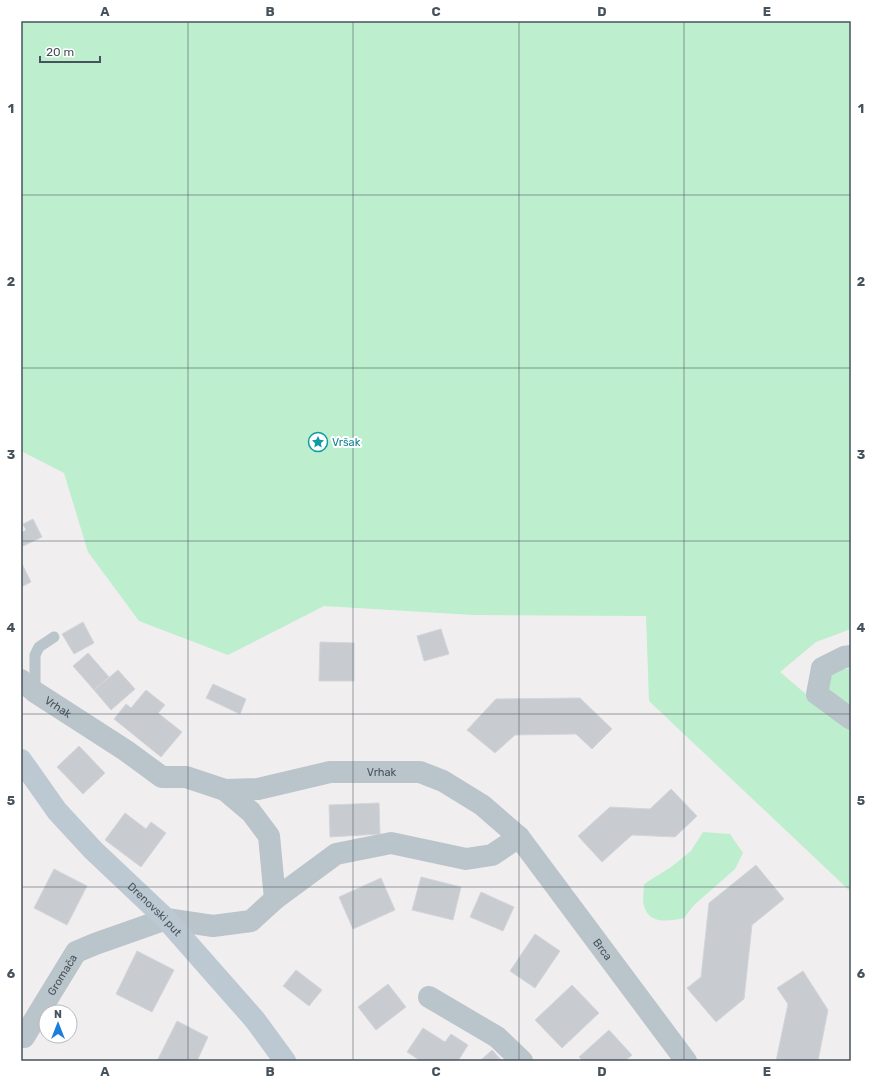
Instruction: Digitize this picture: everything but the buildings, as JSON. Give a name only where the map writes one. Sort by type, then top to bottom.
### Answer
[{"type":"main road","name":"Drenovski put","points":[[21,760],[57,811],[93,850],[166,919],[255,1020],[285,1061]]},
{"type":"street","points":[[851,656],[844,657],[822,668],[817,694],[851,719]]},
{"type":"street","name":"Vrhak","points":[[28,686],[125,750],[162,777],[186,777],[225,790],[258,789],[330,772],[420,772],[443,781],[482,805],[519,837]]},
{"type":"street","name":"Vrhak","points":[[225,790],[251,812],[269,836],[275,899]]},
{"type":"street","points":[[166,919],[213,926],[251,921],[275,899],[336,854],[391,843],[466,859],[492,855],[519,837]]},
{"type":"street","name":"Brca","points":[[519,837],[686,1061]]},
{"type":"street","name":"Gromača","points":[[21,1037],[24,1037],[76,952],[166,919]]},
{"type":"street","points":[[429,997],[497,1037],[522,1061]]},
{"type":"lane","points":[[28,686],[38,647],[54,637]]},
{"type":"green space","points":[[21,21],[851,21],[851,629],[816,642],[780,672],[813,700],[851,727],[851,892],[649,701],[646,616],[473,615],[324,606],[228,655],[139,621],[88,552],[64,473],[21,451]]},
{"type":"green space","points":[[851,668],[851,713],[826,694],[831,671]]},
{"type":"green space","points":[[703,832],[730,834],[743,853],[735,869],[694,905],[684,918],[667,921],[655,919],[650,916],[643,904],[644,884],[671,867],[691,851]]},
{"type":"place","name":"Vršak","points":[[318,442]]}]
